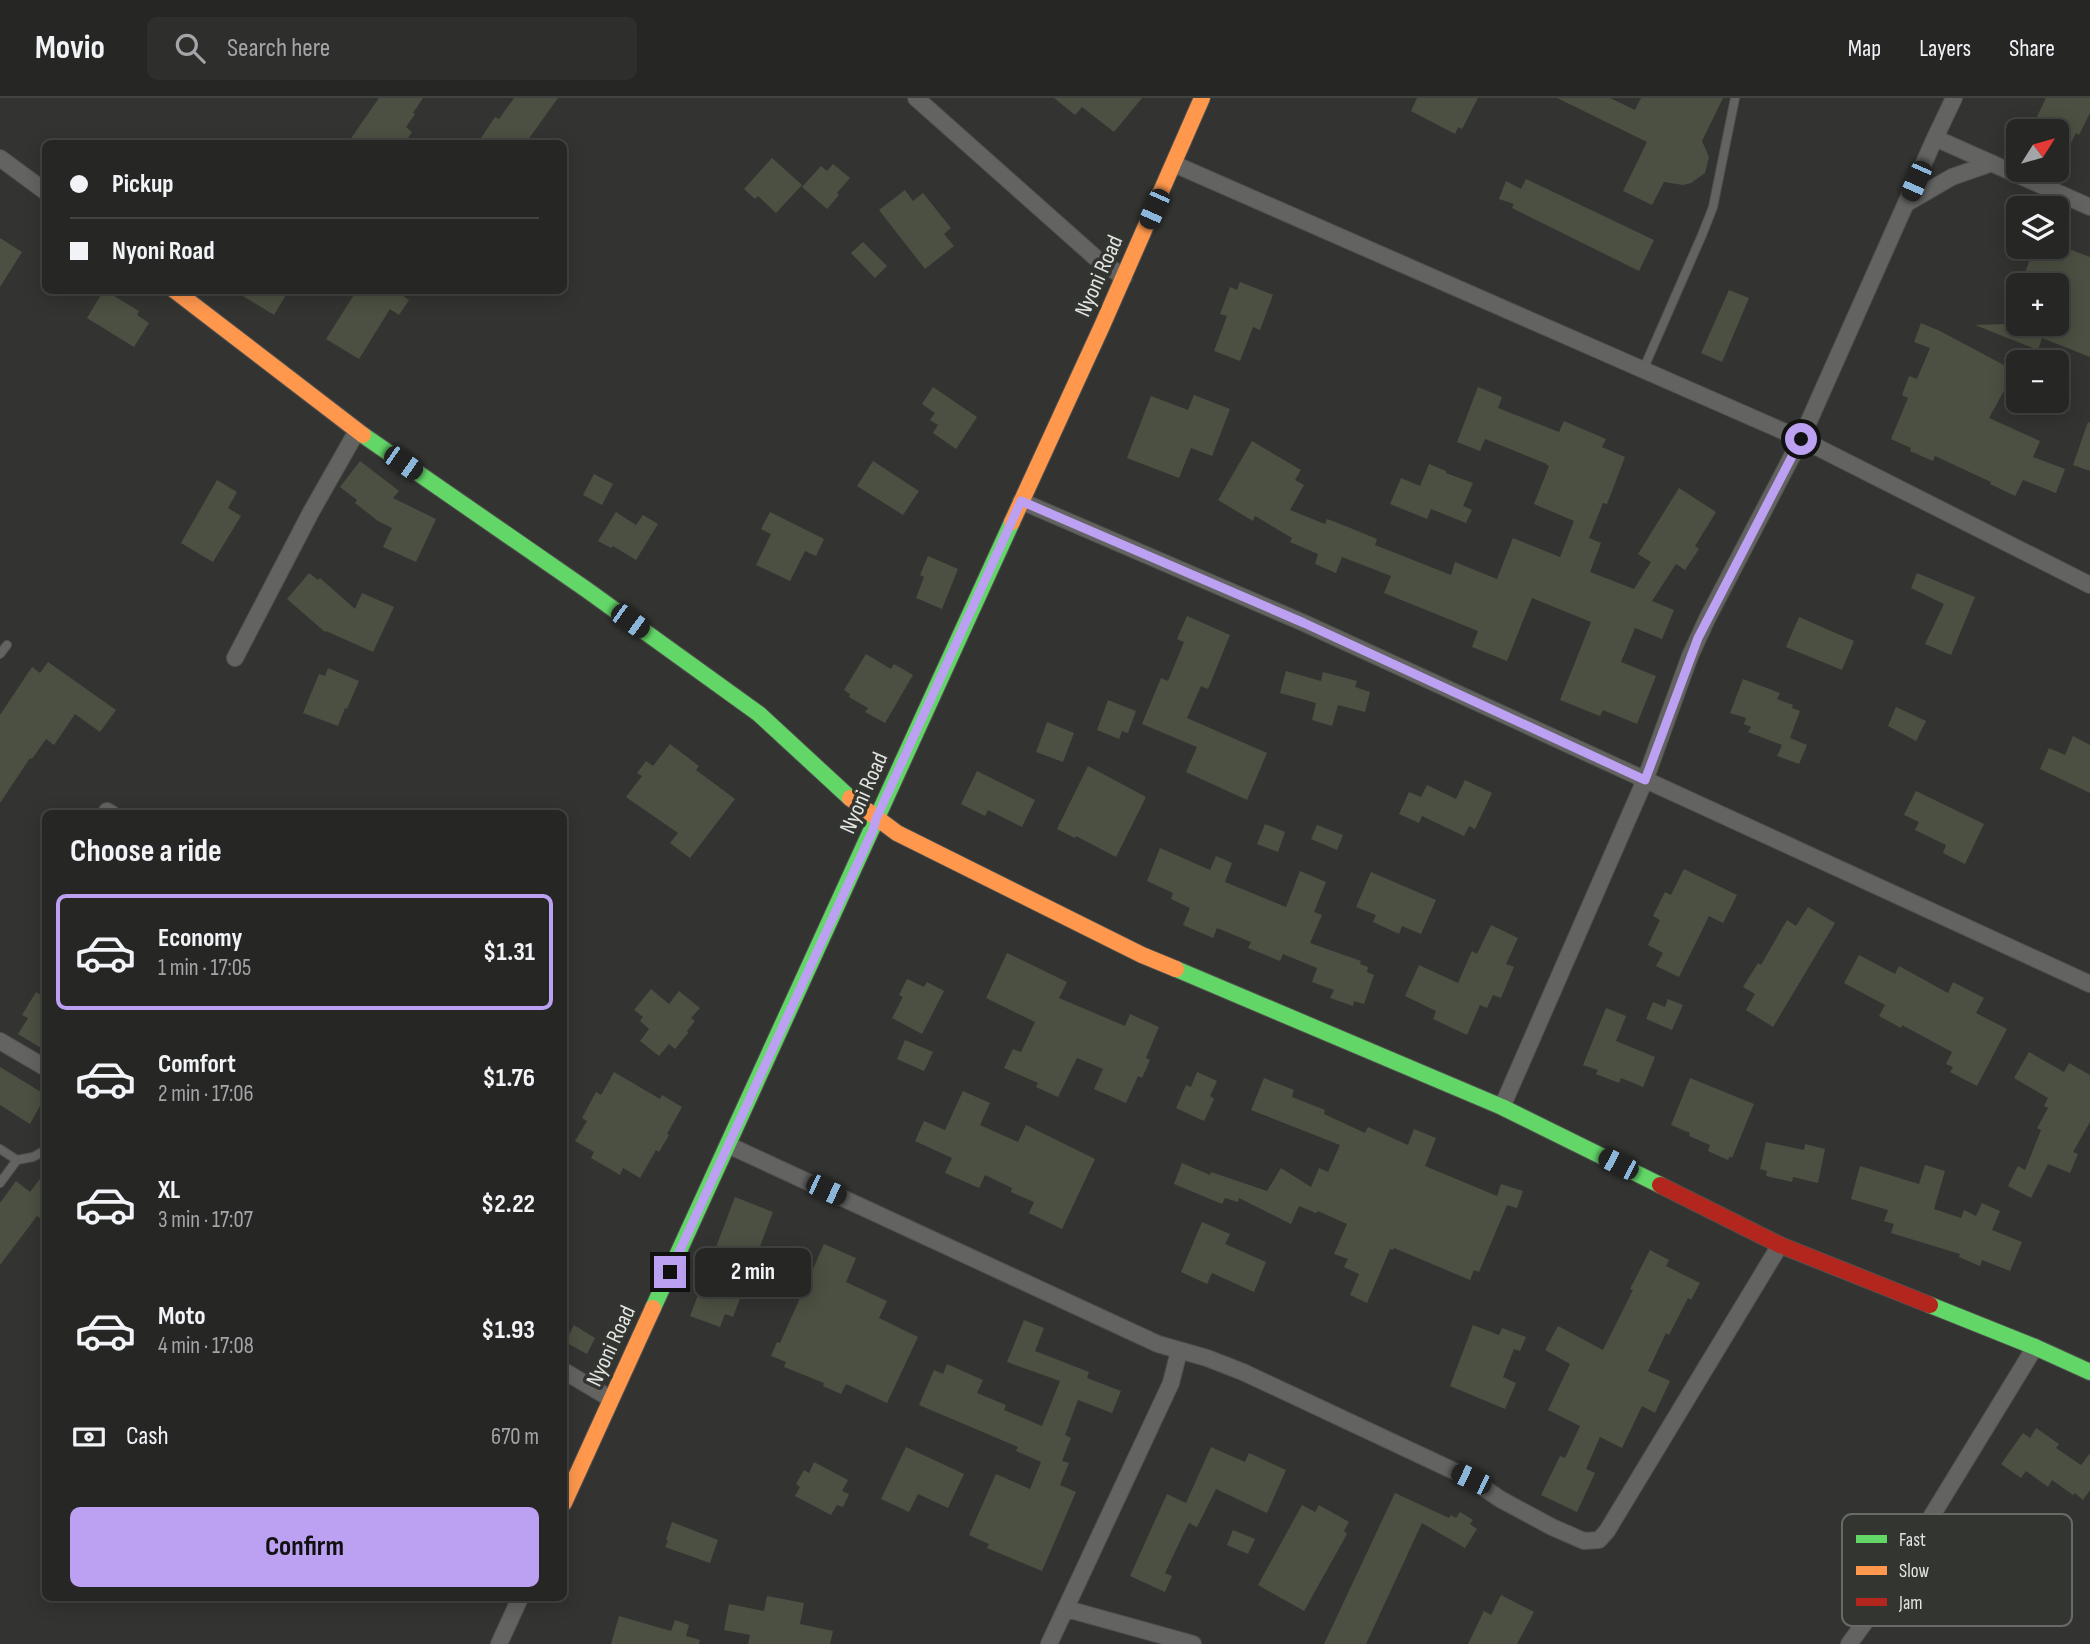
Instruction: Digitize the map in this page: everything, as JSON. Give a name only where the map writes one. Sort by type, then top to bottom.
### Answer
[{"type":"street","points":[[916,98],[1097,259],[1124,277]]},
{"type":"street","name":"Nyoni Road","points":[[567,1496],[873,830],[1124,277],[1202,98]]},
{"type":"street","points":[[1502,1107],[1645,780],[1695,644],[1801,439],[1954,98]]},
{"type":"street","points":[[1936,138],[2090,207]]},
{"type":"street","points":[[0,158],[42,189]]},
{"type":"street","points":[[1906,203],[1952,177],[1992,163]]},
{"type":"street","points":[[1174,164],[1801,439],[2090,585]]},
{"type":"street","points":[[179,294],[358,431],[587,590],[759,714],[855,802],[897,833],[1142,956],[1502,1107],[1780,1245],[2035,1347],[2090,1372]]},
{"type":"street","points":[[235,658],[311,512],[358,431]]},
{"type":"street","points":[[1021,501],[1304,623],[2090,984]]},
{"type":"street","points":[[0,1041],[42,1066]]},
{"type":"street","points":[[728,1145],[1138,1335],[1231,1367],[1304,1399],[1471,1479],[1500,1499],[1584,1541],[1599,1540],[1607,1531],[1780,1245]]},
{"type":"street","points":[[1933,1514],[2035,1347]]},
{"type":"street","points":[[1049,1644],[1171,1382],[1180,1351]]},
{"type":"street","points":[[567,1373],[611,1399]]},
{"type":"street","points":[[499,1644],[519,1601]]},
{"type":"street","points":[[1067,1609],[1194,1644]]},
{"type":"street","points":[[1849,1644],[1862,1626]]},
{"type":"lane","points":[[1643,370],[1713,207],[1735,98]]},
{"type":"lane","points":[[0,654],[7,645]]},
{"type":"lane","points":[[0,1149],[17,1160]]},
{"type":"lane","points":[[0,1182],[17,1160],[42,1152]]},
{"type":"building","points":[[379,98],[423,98],[406,127],[412,132],[407,140],[350,140]]},
{"type":"building","points":[[514,98],[558,98],[528,140],[480,140],[495,117],[499,119]]},
{"type":"building","points":[[1054,98],[1142,98],[1114,132],[1082,107],[1075,115]]},
{"type":"building","points":[[1417,98],[1478,98],[1462,129],[1458,127],[1455,134],[1411,111]]},
{"type":"building","points":[[1557,98],[1610,98],[1635,110],[1641,98],[1723,98],[1702,141],[1709,157],[1705,173],[1683,185],[1664,182],[1652,205],[1623,191],[1647,142]]},
{"type":"building","points":[[2046,98],[2090,98],[2090,113],[2079,135],[2076,133],[2070,145],[2069,119],[2036,119]]},
{"type":"building","points":[[772,158],[802,185],[776,213],[758,196],[755,199],[744,189]]},
{"type":"building","points":[[833,164],[850,178],[827,209],[802,187],[821,166],[827,171]]},
{"type":"building","points":[[1526,179],[1654,240],[1639,271],[1512,208],[1514,204],[1499,199],[1506,181],[1521,189]]},
{"type":"building","points":[[905,190],[913,201],[923,193],[951,228],[944,234],[954,246],[925,269],[879,210]]},
{"type":"building","points":[[0,238],[22,252],[0,287]]},
{"type":"building","points":[[863,242],[887,266],[875,278],[851,253]]},
{"type":"building","points":[[2069,249],[2090,257],[2090,357],[2042,338],[2038,350],[1975,325],[2005,324],[2006,321],[2006,336],[2069,336],[2069,273],[2025,273],[2030,259],[2069,259]]},
{"type":"building","points":[[1240,282],[1273,295],[1260,330],[1253,327],[1240,361],[1214,351],[1227,316],[1220,314],[1230,287],[1237,290]]},
{"type":"building","points":[[1729,290],[1749,298],[1722,362],[1701,353]]},
{"type":"building","points":[[102,294],[111,294],[139,311],[137,315],[149,323],[134,347],[87,318]]},
{"type":"building","points":[[240,294],[287,294],[274,315]]},
{"type":"building","points":[[354,294],[400,294],[409,300],[399,315],[390,309],[359,359],[326,339]]},
{"type":"building","points":[[1921,323],[2006,366],[2006,387],[1989,418],[2040,441],[2033,457],[2065,469],[2056,493],[2023,480],[2015,496],[1935,456],[1933,461],[1910,451],[1911,448],[1891,439],[1908,398],[1902,395],[1909,376],[1917,379],[1930,348],[1914,342]]},
{"type":"building","points":[[933,387],[977,417],[956,449],[933,433],[938,425],[930,420],[935,413],[922,404]]},
{"type":"building","points":[[1478,387],[1502,397],[1498,408],[1559,432],[1564,421],[1606,439],[1602,447],[1625,457],[1607,504],[1603,503],[1589,538],[1601,543],[1590,572],[1634,589],[1651,562],[1638,554],[1679,488],[1716,512],[1695,546],[1699,549],[1685,570],[1676,564],[1652,601],[1674,610],[1662,639],[1635,628],[1621,662],[1656,676],[1637,724],[1603,710],[1600,716],[1560,700],[1591,622],[1532,598],[1507,661],[1472,647],[1478,631],[1384,593],[1391,576],[1342,557],[1336,573],[1315,564],[1318,554],[1290,542],[1292,538],[1255,516],[1253,521],[1218,500],[1252,441],[1301,470],[1295,480],[1304,485],[1290,510],[1325,524],[1327,519],[1343,525],[1377,539],[1375,545],[1451,575],[1455,562],[1497,579],[1513,538],[1560,557],[1574,521],[1534,504],[1549,466],[1485,439],[1480,451],[1457,442]]},
{"type":"building","points":[[1194,395],[1230,409],[1212,456],[1191,448],[1179,478],[1127,458],[1151,396],[1188,410]]},
{"type":"building","points":[[2088,422],[2090,423],[2090,471],[2073,465]]},
{"type":"building","points":[[360,461],[399,491],[393,498],[436,519],[416,562],[383,547],[392,528],[355,503],[357,500],[340,487]]},
{"type":"building","points":[[873,461],[919,491],[903,515],[857,486]]},
{"type":"building","points":[[1429,464],[1473,483],[1463,506],[1472,510],[1466,523],[1431,509],[1427,519],[1390,504],[1401,478],[1420,486]]},
{"type":"building","points":[[594,474],[613,484],[602,505],[583,495]]},
{"type":"building","points":[[217,480],[237,492],[228,508],[241,516],[213,562],[181,543]]},
{"type":"building","points":[[616,512],[636,525],[643,515],[658,524],[636,560],[613,546],[611,548],[598,541]]},
{"type":"building","points":[[770,512],[824,539],[816,556],[805,551],[790,581],[756,565],[771,534],[761,529]]},
{"type":"building","points":[[928,556],[958,569],[942,609],[916,598],[924,577],[920,575]]},
{"type":"building","points":[[309,573],[318,580],[320,578],[355,609],[362,593],[394,607],[373,652],[325,632],[287,599]]},
{"type":"building","points":[[1917,573],[1975,597],[1951,655],[1925,644],[1944,604],[1911,588]]},
{"type":"building","points":[[1187,616],[1230,635],[1208,689],[1201,686],[1187,718],[1267,753],[1247,800],[1186,772],[1197,747],[1142,724],[1161,678],[1168,681],[1184,642],[1177,639]]},
{"type":"building","points":[[1799,617],[1854,641],[1842,670],[1786,647]]},
{"type":"building","points":[[866,654],[891,669],[894,664],[913,675],[885,723],[865,712],[868,708],[849,697],[850,694],[844,690]]},
{"type":"building","points":[[48,662],[116,710],[100,732],[75,714],[54,745],[46,739],[0,803],[0,715],[32,667],[40,673]]},
{"type":"building","points":[[328,668],[359,681],[338,726],[303,713],[319,674],[325,676]]},
{"type":"building","points":[[1286,671],[1321,681],[1323,672],[1357,681],[1355,687],[1370,692],[1365,712],[1338,705],[1332,726],[1312,720],[1316,703],[1280,693]]},
{"type":"building","points":[[1743,679],[1780,693],[1777,699],[1800,711],[1790,738],[1807,745],[1799,764],[1777,756],[1782,745],[1748,732],[1751,727],[1744,724],[1746,718],[1730,713]]},
{"type":"building","points":[[1108,700],[1136,711],[1128,733],[1122,731],[1119,739],[1097,730]]},
{"type":"building","points":[[1896,707],[1926,721],[1916,741],[1888,726]]},
{"type":"building","points":[[1047,722],[1074,733],[1063,762],[1036,752]]},
{"type":"building","points":[[2073,736],[2090,745],[2090,793],[2040,769],[2049,748],[2065,755]]},
{"type":"building","points":[[670,744],[699,766],[696,770],[735,799],[690,858],[670,843],[678,833],[626,797],[642,776],[637,773],[646,761],[653,766]]},
{"type":"building","points":[[1088,766],[1146,797],[1116,857],[1057,829]]},
{"type":"building","points":[[977,771],[1035,800],[1022,827],[988,810],[985,816],[961,804]]},
{"type":"building","points":[[1465,780],[1492,793],[1475,829],[1469,826],[1464,836],[1422,816],[1419,823],[1399,814],[1409,792],[1421,797],[1427,785],[1456,799]]},
{"type":"building","points":[[1916,791],[1984,824],[1965,864],[1943,853],[1946,845],[1915,830],[1919,822],[1904,815]]},
{"type":"building","points":[[1265,824],[1285,832],[1278,852],[1257,844]]},
{"type":"building","points":[[1317,825],[1343,835],[1337,850],[1311,839]]},
{"type":"building","points":[[1160,848],[1210,870],[1216,856],[1232,863],[1225,882],[1286,907],[1300,871],[1326,882],[1314,912],[1322,915],[1310,943],[1361,961],[1360,964],[1368,967],[1367,972],[1374,975],[1364,1004],[1354,1001],[1353,1006],[1330,998],[1334,990],[1312,982],[1317,968],[1283,954],[1280,961],[1248,948],[1251,942],[1217,928],[1213,938],[1183,925],[1190,908],[1171,899],[1173,893],[1147,881]]},
{"type":"building","points":[[1684,869],[1737,895],[1723,923],[1709,916],[1679,977],[1656,966],[1663,953],[1648,945],[1660,920],[1653,916],[1665,892],[1671,895]]},
{"type":"building","points":[[1371,872],[1436,900],[1421,934],[1402,926],[1399,934],[1373,922],[1376,915],[1356,907]]},
{"type":"building","points":[[1808,907],[1835,923],[1773,1027],[1746,1010],[1755,994],[1743,987],[1758,963],[1761,965],[1787,920],[1796,926]]},
{"type":"building","points":[[1491,925],[1518,938],[1506,964],[1514,967],[1501,998],[1493,995],[1487,1008],[1480,1005],[1467,1035],[1433,1019],[1436,1011],[1405,996],[1419,965],[1458,983],[1472,951],[1477,954]]},
{"type":"building","points":[[1007,953],[1067,982],[1059,998],[1125,1026],[1130,1014],[1159,1027],[1146,1058],[1150,1060],[1142,1078],[1138,1076],[1126,1103],[1094,1089],[1103,1069],[1077,1058],[1058,1097],[1036,1087],[1038,1083],[1004,1068],[1013,1049],[1021,1052],[1035,1022],[986,998]]},
{"type":"building","points":[[1859,955],[1895,974],[1899,966],[1948,993],[1953,982],[1984,998],[1976,1013],[2007,1029],[1977,1086],[1950,1072],[1953,1067],[1946,1064],[1952,1052],[1902,1025],[1901,1028],[1879,1016],[1885,1005],[1844,983]]},
{"type":"building","points":[[907,979],[924,987],[927,982],[944,991],[922,1034],[892,1018],[903,997],[899,995]]},
{"type":"building","points":[[651,989],[669,1004],[679,991],[700,1008],[691,1018],[695,1021],[688,1033],[675,1049],[669,1044],[659,1056],[640,1041],[649,1029],[640,1021],[643,1017],[634,1010]]},
{"type":"building","points":[[36,992],[42,996],[42,1049],[18,1034],[28,1018],[22,1015]]},
{"type":"building","points":[[1668,999],[1683,1005],[1672,1030],[1646,1019],[1653,1002],[1665,1007]]},
{"type":"building","points":[[1606,1008],[1626,1016],[1616,1041],[1655,1057],[1643,1087],[1621,1078],[1619,1083],[1596,1074],[1598,1070],[1583,1065]]},
{"type":"building","points":[[905,1040],[933,1052],[924,1071],[897,1059]]},
{"type":"building","points":[[2029,1052],[2064,1072],[2069,1063],[2090,1075],[2090,1122],[2073,1152],[2078,1154],[2070,1173],[2048,1164],[2031,1198],[2008,1186],[2018,1166],[2025,1170],[2041,1130],[2037,1128],[2048,1108],[2044,1106],[2048,1098],[2014,1078]]},
{"type":"building","points":[[0,1067],[42,1093],[42,1102],[30,1124],[0,1105]]},
{"type":"building","points":[[614,1072],[660,1099],[662,1095],[682,1107],[659,1152],[656,1150],[640,1178],[623,1168],[620,1175],[591,1158],[594,1152],[575,1141],[587,1121],[582,1118],[596,1092],[601,1095]]},
{"type":"building","points":[[1197,1072],[1217,1081],[1210,1096],[1214,1099],[1204,1121],[1176,1108],[1186,1085],[1191,1087]]},
{"type":"building","points":[[1264,1078],[1294,1090],[1292,1097],[1325,1110],[1324,1114],[1365,1133],[1368,1127],[1408,1145],[1414,1129],[1436,1138],[1425,1166],[1497,1196],[1501,1184],[1523,1191],[1517,1208],[1507,1205],[1479,1272],[1474,1270],[1470,1280],[1394,1248],[1390,1249],[1367,1303],[1350,1295],[1359,1274],[1344,1267],[1348,1259],[1334,1254],[1347,1224],[1299,1206],[1291,1224],[1239,1198],[1238,1202],[1225,1198],[1222,1204],[1174,1184],[1182,1163],[1210,1175],[1211,1172],[1267,1191],[1281,1168],[1311,1187],[1319,1168],[1328,1172],[1340,1145],[1251,1110]]},
{"type":"building","points":[[1690,1078],[1754,1104],[1732,1158],[1730,1156],[1728,1160],[1708,1151],[1710,1145],[1671,1125]]},
{"type":"building","points":[[963,1091],[990,1103],[980,1125],[1018,1142],[1026,1125],[1095,1159],[1062,1229],[1029,1213],[1034,1202],[1011,1192],[1012,1188],[985,1175],[979,1188],[945,1173],[952,1158],[915,1141],[924,1121],[945,1130]]},
{"type":"building","points":[[1766,1142],[1804,1150],[1805,1144],[1825,1149],[1818,1183],[1793,1177],[1792,1182],[1766,1176],[1767,1171],[1760,1169]]},
{"type":"building","points":[[1925,1165],[1945,1171],[1934,1209],[1961,1218],[1964,1210],[1976,1216],[1982,1203],[2000,1211],[1992,1230],[2022,1242],[2010,1271],[1982,1260],[1980,1266],[1959,1257],[1960,1254],[1891,1233],[1894,1224],[1884,1221],[1888,1210],[1851,1199],[1860,1166],[1919,1184]]},
{"type":"building","points":[[42,1176],[42,1219],[37,1216],[0,1265],[0,1203],[16,1181],[30,1192]]},
{"type":"building","points":[[735,1197],[773,1212],[733,1317],[725,1314],[720,1327],[690,1316]]},
{"type":"building","points":[[1202,1222],[1230,1234],[1225,1244],[1266,1262],[1254,1292],[1212,1273],[1207,1284],[1181,1272]]},
{"type":"building","points":[[824,1244],[856,1258],[846,1282],[887,1301],[879,1318],[918,1337],[887,1403],[846,1384],[841,1394],[823,1386],[824,1383],[784,1367],[786,1362],[771,1356],[777,1342],[780,1343]]},
{"type":"building","points":[[1650,1250],[1669,1260],[1666,1266],[1700,1283],[1691,1300],[1688,1298],[1669,1335],[1666,1333],[1648,1371],[1670,1381],[1655,1413],[1642,1406],[1622,1448],[1600,1437],[1586,1469],[1595,1473],[1577,1512],[1541,1495],[1560,1456],[1565,1458],[1580,1426],[1548,1410],[1570,1364],[1545,1350],[1558,1326],[1603,1350]]},
{"type":"building","points":[[1024,1320],[1044,1328],[1035,1351],[1089,1372],[1087,1378],[1121,1391],[1112,1413],[1078,1400],[1065,1435],[1071,1438],[1062,1461],[1069,1463],[1060,1485],[1076,1492],[1042,1571],[987,1548],[989,1544],[969,1535],[996,1474],[1030,1489],[1041,1462],[1016,1451],[1018,1447],[919,1405],[934,1370],[943,1374],[947,1364],[983,1380],[977,1393],[1006,1405],[1004,1410],[1042,1426],[1060,1381],[1007,1362]]},
{"type":"building","points":[[574,1325],[595,1338],[587,1354],[567,1343]]},
{"type":"building","points":[[1473,1325],[1499,1335],[1502,1328],[1526,1337],[1520,1351],[1514,1349],[1503,1377],[1516,1383],[1505,1409],[1450,1386]]},
{"type":"building","points":[[2036,1428],[2059,1444],[2056,1448],[2081,1465],[2090,1453],[2090,1490],[2083,1500],[2052,1480],[2048,1487],[2026,1471],[2021,1478],[2001,1464],[2023,1433],[2030,1438]]},
{"type":"building","points":[[906,1447],[964,1474],[948,1508],[918,1494],[909,1512],[881,1499]]},
{"type":"building","points":[[1211,1447],[1245,1462],[1249,1453],[1286,1470],[1267,1513],[1216,1489],[1197,1527],[1189,1523],[1182,1537],[1165,1573],[1172,1576],[1165,1592],[1130,1576],[1167,1494],[1186,1503]]},
{"type":"building","points":[[814,1462],[848,1480],[842,1491],[849,1494],[843,1507],[837,1505],[831,1515],[795,1496],[800,1487],[796,1484],[804,1470],[809,1473]]},
{"type":"building","points":[[1395,1493],[1449,1518],[1451,1515],[1456,1518],[1460,1512],[1473,1520],[1470,1524],[1477,1529],[1465,1548],[1422,1523],[1366,1644],[1324,1644]]},
{"type":"building","points":[[1302,1505],[1315,1512],[1319,1505],[1349,1522],[1344,1531],[1347,1534],[1304,1611],[1258,1585]]},
{"type":"building","points":[[672,1522],[718,1540],[710,1563],[665,1547]]},
{"type":"building","points":[[1233,1530],[1255,1539],[1248,1554],[1227,1545]]},
{"type":"building","points":[[1501,1595],[1534,1612],[1517,1644],[1468,1644],[1484,1611],[1491,1615]]},
{"type":"building","points":[[767,1596],[804,1603],[800,1624],[833,1631],[830,1644],[748,1644],[750,1635],[724,1630],[729,1604],[764,1611]]},
{"type":"building","points":[[619,1616],[671,1631],[675,1620],[689,1625],[686,1636],[700,1640],[699,1644],[611,1644]]},
{"type":"traffic: fast","points":[[363,435],[587,590],[759,714],[850,798]]},
{"type":"traffic: fast","points":[[653,1308],[1012,522]]},
{"type":"traffic: fast","points":[[1176,969],[1502,1107],[1660,1185]]},
{"type":"traffic: fast","points":[[1930,1305],[2090,1372]]},
{"type":"traffic: slow","points":[[1012,522],[1202,98]]},
{"type":"traffic: slow","points":[[179,294],[363,435]]},
{"type":"traffic: slow","points":[[850,798],[897,833],[1142,955],[1176,969]]},
{"type":"traffic: slow","points":[[567,1496],[653,1308]]},
{"type":"traffic: jam","points":[[1660,1185],[1780,1245],[1930,1305]]},
{"type":"route","points":[[670,1272],[1021,501],[1304,623],[1645,780],[1698,638],[1801,439]]}]
